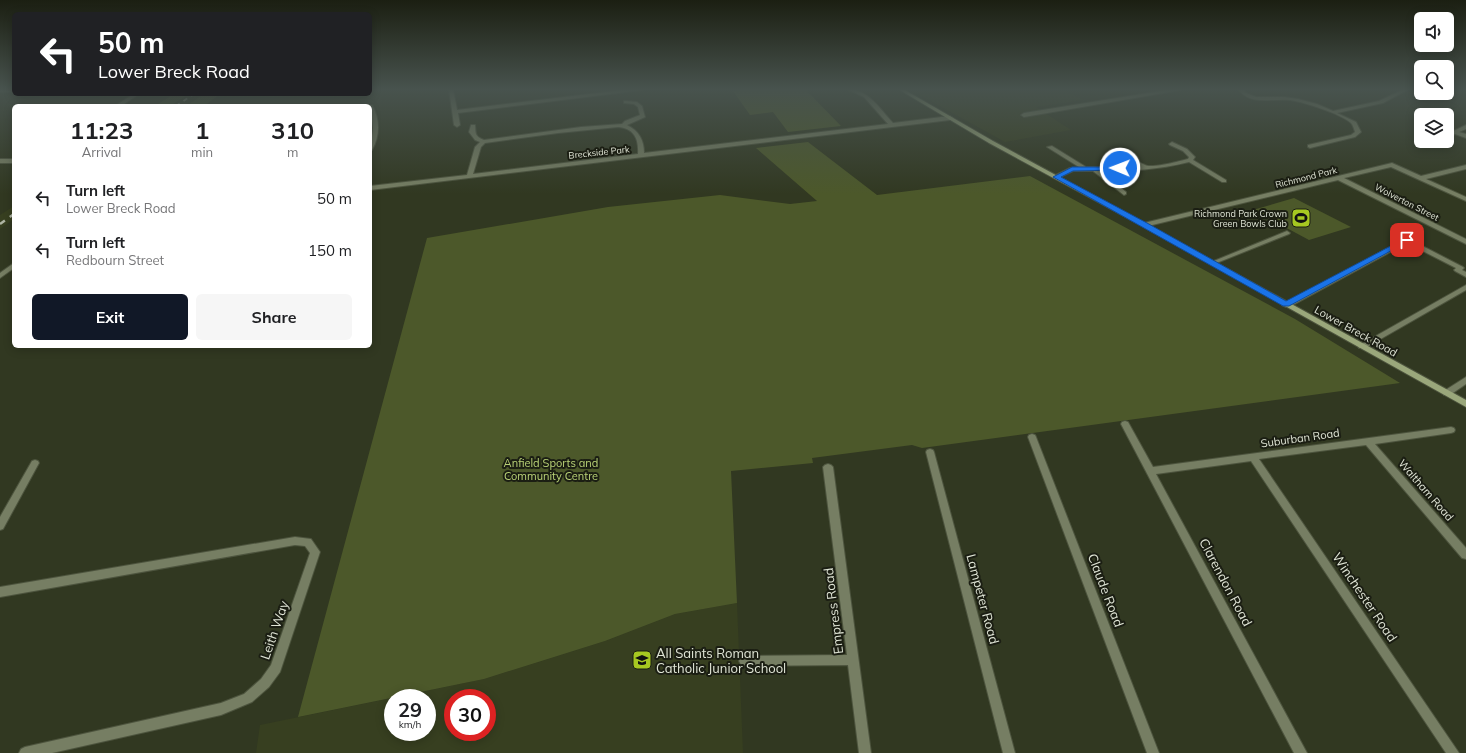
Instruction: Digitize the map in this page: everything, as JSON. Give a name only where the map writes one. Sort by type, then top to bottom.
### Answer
[{"type":"street","points":[[372,146],[375,142],[374,124]]},
{"type":"street","name":"Breckside Park","points":[[372,188],[899,124]]},
{"type":"street","name":"Lower Breck Road","points":[[961,124],[1144,224],[1286,305],[1466,404]]},
{"type":"street","points":[[1310,146],[1353,136],[1358,132],[1355,124]]},
{"type":"street","points":[[474,126],[472,132],[477,139],[483,142],[624,125],[633,130],[642,142],[641,156]]},
{"type":"street","points":[[1454,132],[1466,127]]},
{"type":"street","points":[[1454,132],[1466,136]]},
{"type":"street","points":[[470,175],[478,147],[483,142]]},
{"type":"street","points":[[1172,144],[1190,154],[1192,157],[1190,160]]},
{"type":"street","points":[[1050,147],[1084,168]]},
{"type":"street","points":[[1120,168],[1119,162],[1127,159],[1140,163],[1144,168]]},
{"type":"street","points":[[1056,177],[1072,169],[1144,168],[1190,160],[1224,181]]},
{"type":"street","points":[[0,161],[12,161]]},
{"type":"street","name":"Richmond Park","points":[[1144,224],[1392,165],[1466,199]]},
{"type":"street","points":[[1422,178],[1466,167]]},
{"type":"street","points":[[1093,168],[1124,193]]},
{"type":"street","name":"Wolverton Street","points":[[1339,178],[1466,242]]},
{"type":"street","points":[[1212,263],[1287,233]]},
{"type":"street","points":[[1286,305],[1407,240],[1461,268],[1456,270],[1466,275]]},
{"type":"street","points":[[0,276],[12,267]]},
{"type":"street","points":[[1362,346],[1466,287]]},
{"type":"street","points":[[1447,393],[1466,380]]},
{"type":"street","name":"Clarendon Road","points":[[1125,424],[1301,753]]},
{"type":"street","name":"Suburban Road","points":[[1151,471],[1451,430]]},
{"type":"street","name":"Claude Road","points":[[1032,437],[1153,753]]},
{"type":"street","name":"Waltham Road","points":[[1368,441],[1466,555]]},
{"type":"street","name":"Lampeter Road","points":[[930,452],[1009,753]]},
{"type":"street","name":"Winchester Road","points":[[1253,457],[1453,753]]},
{"type":"street","points":[[0,526],[35,463]]},
{"type":"street","name":"Empress Road","points":[[828,467],[865,753]]},
{"type":"street","name":"Leith Way","points":[[0,592],[294,541],[308,542],[315,552],[276,668],[265,683],[248,698],[222,709],[25,753]]},
{"type":"street","points":[[745,661],[853,660]]},
{"type":"shaded area","points":[[973,124],[1062,124],[1071,130],[1005,142]]},
{"type":"shaded area","points":[[12,207],[12,220],[0,229],[0,215]]},
{"type":"shaded area","name":"All Saints Roman Catholic Junior School","points":[[737,603],[743,753],[256,753],[260,725],[384,700],[384,741],[436,741],[435,689],[484,679],[605,641],[675,614]]},
{"type":"green space","points":[[782,124],[839,124],[841,126],[788,132]]},
{"type":"green space","name":"Anfield Sports and Community Centre","points":[[808,142],[877,195],[1030,176],[1295,319],[1400,383],[922,448],[912,445],[812,458],[813,463],[731,471],[737,603],[675,614],[605,641],[484,679],[435,689],[384,689],[384,699],[298,717],[427,238],[608,207],[720,195],[790,204],[817,201],[756,148]]},
{"type":"green space","name":"Richmond Park Crown Green Bowls Club","points":[[1294,198],[1351,227],[1309,240],[1253,210]]},
{"type":"railway","points":[[0,224],[12,215]]},
{"type":"place","name":"Richmond Park Crown Green Bowls Club","points":[[1301,218]]},
{"type":"place","name":"All Saints Roman Catholic Junior School","points":[[642,660]]},
{"type":"route","points":[[1120,168],[1072,169],[1056,177],[1144,224],[1286,305],[1407,240]]}]
